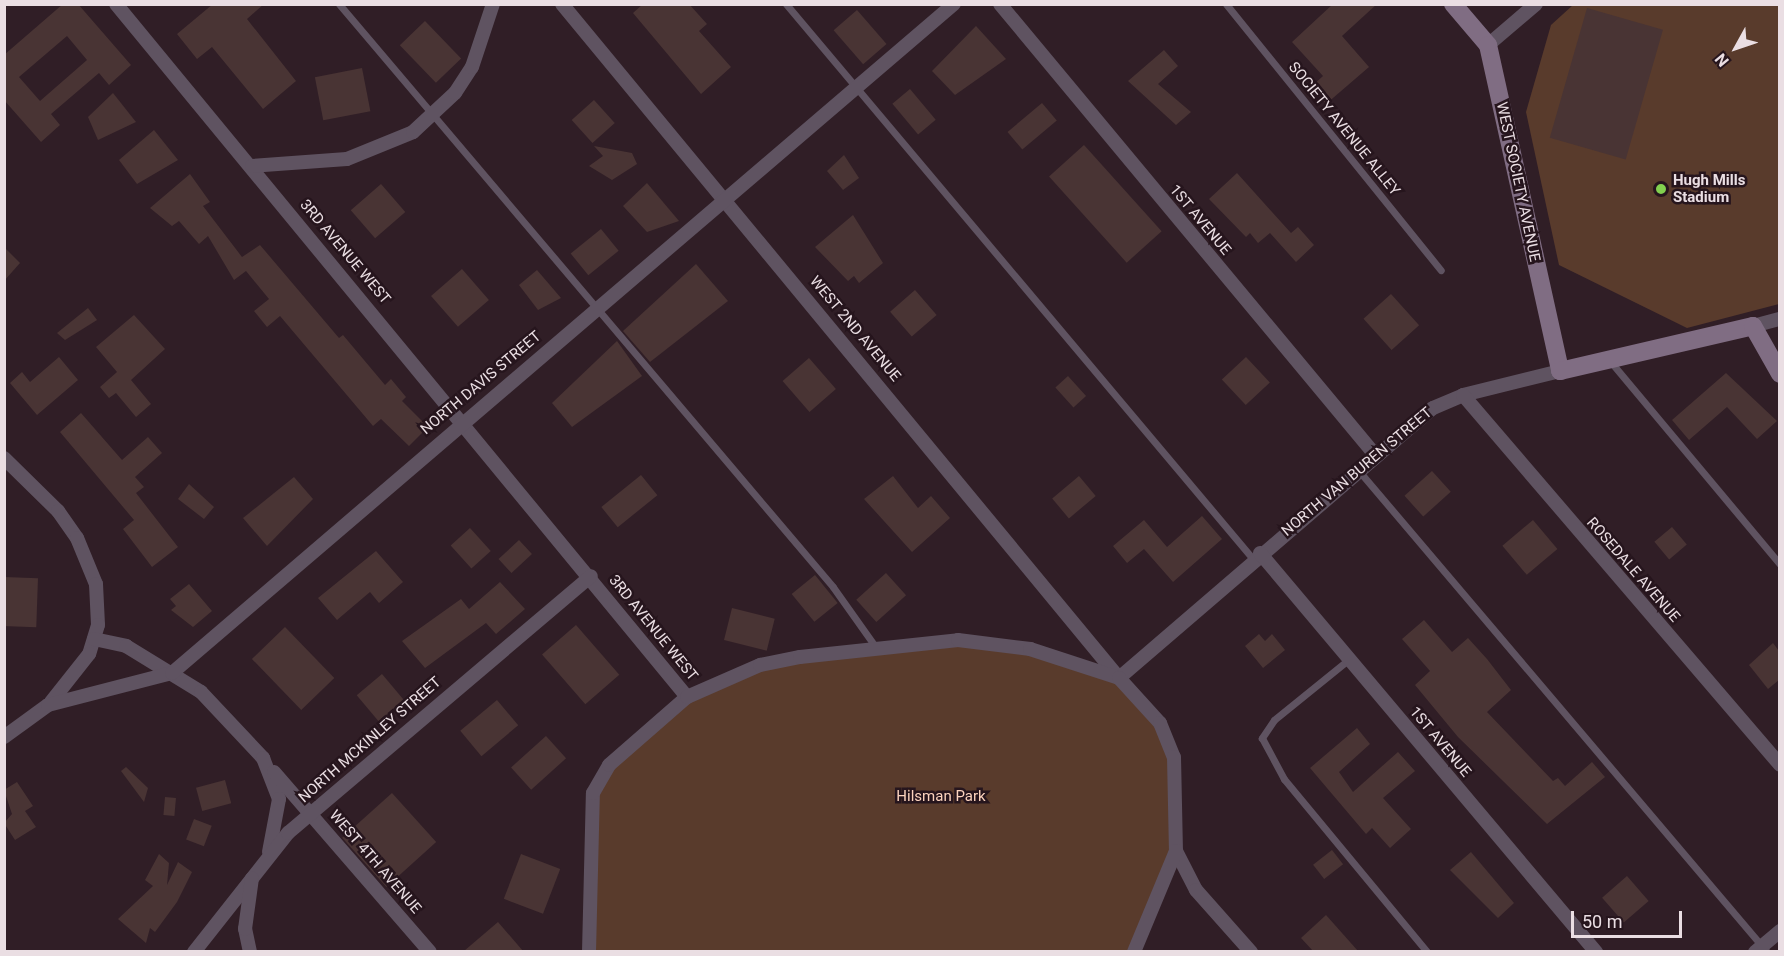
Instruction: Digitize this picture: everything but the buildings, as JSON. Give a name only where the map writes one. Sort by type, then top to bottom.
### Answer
[{"type":"street","name":"3RD AVENUE WEST","points":[[116,4],[464,420],[687,697],[760,665],[875,646],[989,642],[1119,678]]},
{"type":"street","points":[[252,166],[368,153],[434,116],[472,67],[493,4]]},
{"type":"street","name":"WEST 2ND AVENUE","points":[[562,4],[1119,678]]},
{"type":"street","name":"NORTH DAVIS STREET","points":[[4,737],[48,705],[172,673],[464,420],[954,4]]},
{"type":"street","name":"1ST AVENUE","points":[[1000,4],[1376,456]]},
{"type":"street","name":"WEST SOCIETY AVENUE","points":[[1453,4],[1488,45],[1560,371]]},
{"type":"street","points":[[1488,45],[1536,4]]},
{"type":"street","name":"NORTH VAN BUREN STREET","points":[[1119,678],[1257,556],[1433,408],[1463,395],[1779,319]]},
{"type":"street","points":[[1753,326],[1779,374]]},
{"type":"street","name":"ROSEDALE AVENUE","points":[[1463,395],[1779,765]]},
{"type":"street","points":[[4,458],[58,511],[89,561],[99,604],[94,639],[78,674],[48,705]]},
{"type":"street","name":"1ST AVENUE","points":[[1257,556],[1596,951]]},
{"type":"street","name":"NORTH MCKINLEY STREET","points":[[194,951],[267,856],[311,813],[591,576]]},
{"type":"street","name":"WEST 4TH AVENUE","points":[[94,639],[126,646],[172,673],[220,707],[430,951]]},
{"type":"street","points":[[1119,678],[1160,723],[1174,757],[1176,850],[1134,951]]},
{"type":"street","points":[[589,951],[594,884],[587,848],[593,793],[609,765],[687,697]]},
{"type":"street","name":"WEST 4TH AVENUE","points":[[267,856],[279,799],[271,768]]},
{"type":"street","points":[[1176,850],[1196,890],[1251,951]]},
{"type":"street","points":[[250,951],[245,929],[253,873]]},
{"type":"street","points":[[1761,949],[1779,931]]},
{"type":"lane","points":[[339,4],[833,587],[875,646]]},
{"type":"lane","points":[[786,4],[1257,556]]},
{"type":"lane","name":"SOCIETY AVENUE ALLEY","points":[[1226,4],[1441,270]]},
{"type":"lane","points":[[1610,361],[1779,564]]},
{"type":"lane","points":[[1359,470],[1761,949]]},
{"type":"lane","points":[[1348,660],[1274,720],[1262,738],[1284,779],[1427,951]]},
{"type":"green space","name":"Hugh Mills Stadium","points":[[1573,5],[1779,5],[1779,304],[1687,328],[1559,265],[1526,112],[1551,25]]},
{"type":"green space","name":"Hilsman Park","points":[[990,643],[1115,678],[1159,723],[1173,757],[1173,841],[1133,951],[591,952],[591,815],[611,766],[689,699],[761,667]]},
{"type":"place","name":"Hugh Mills Stadium","points":[[1661,189]]}]
